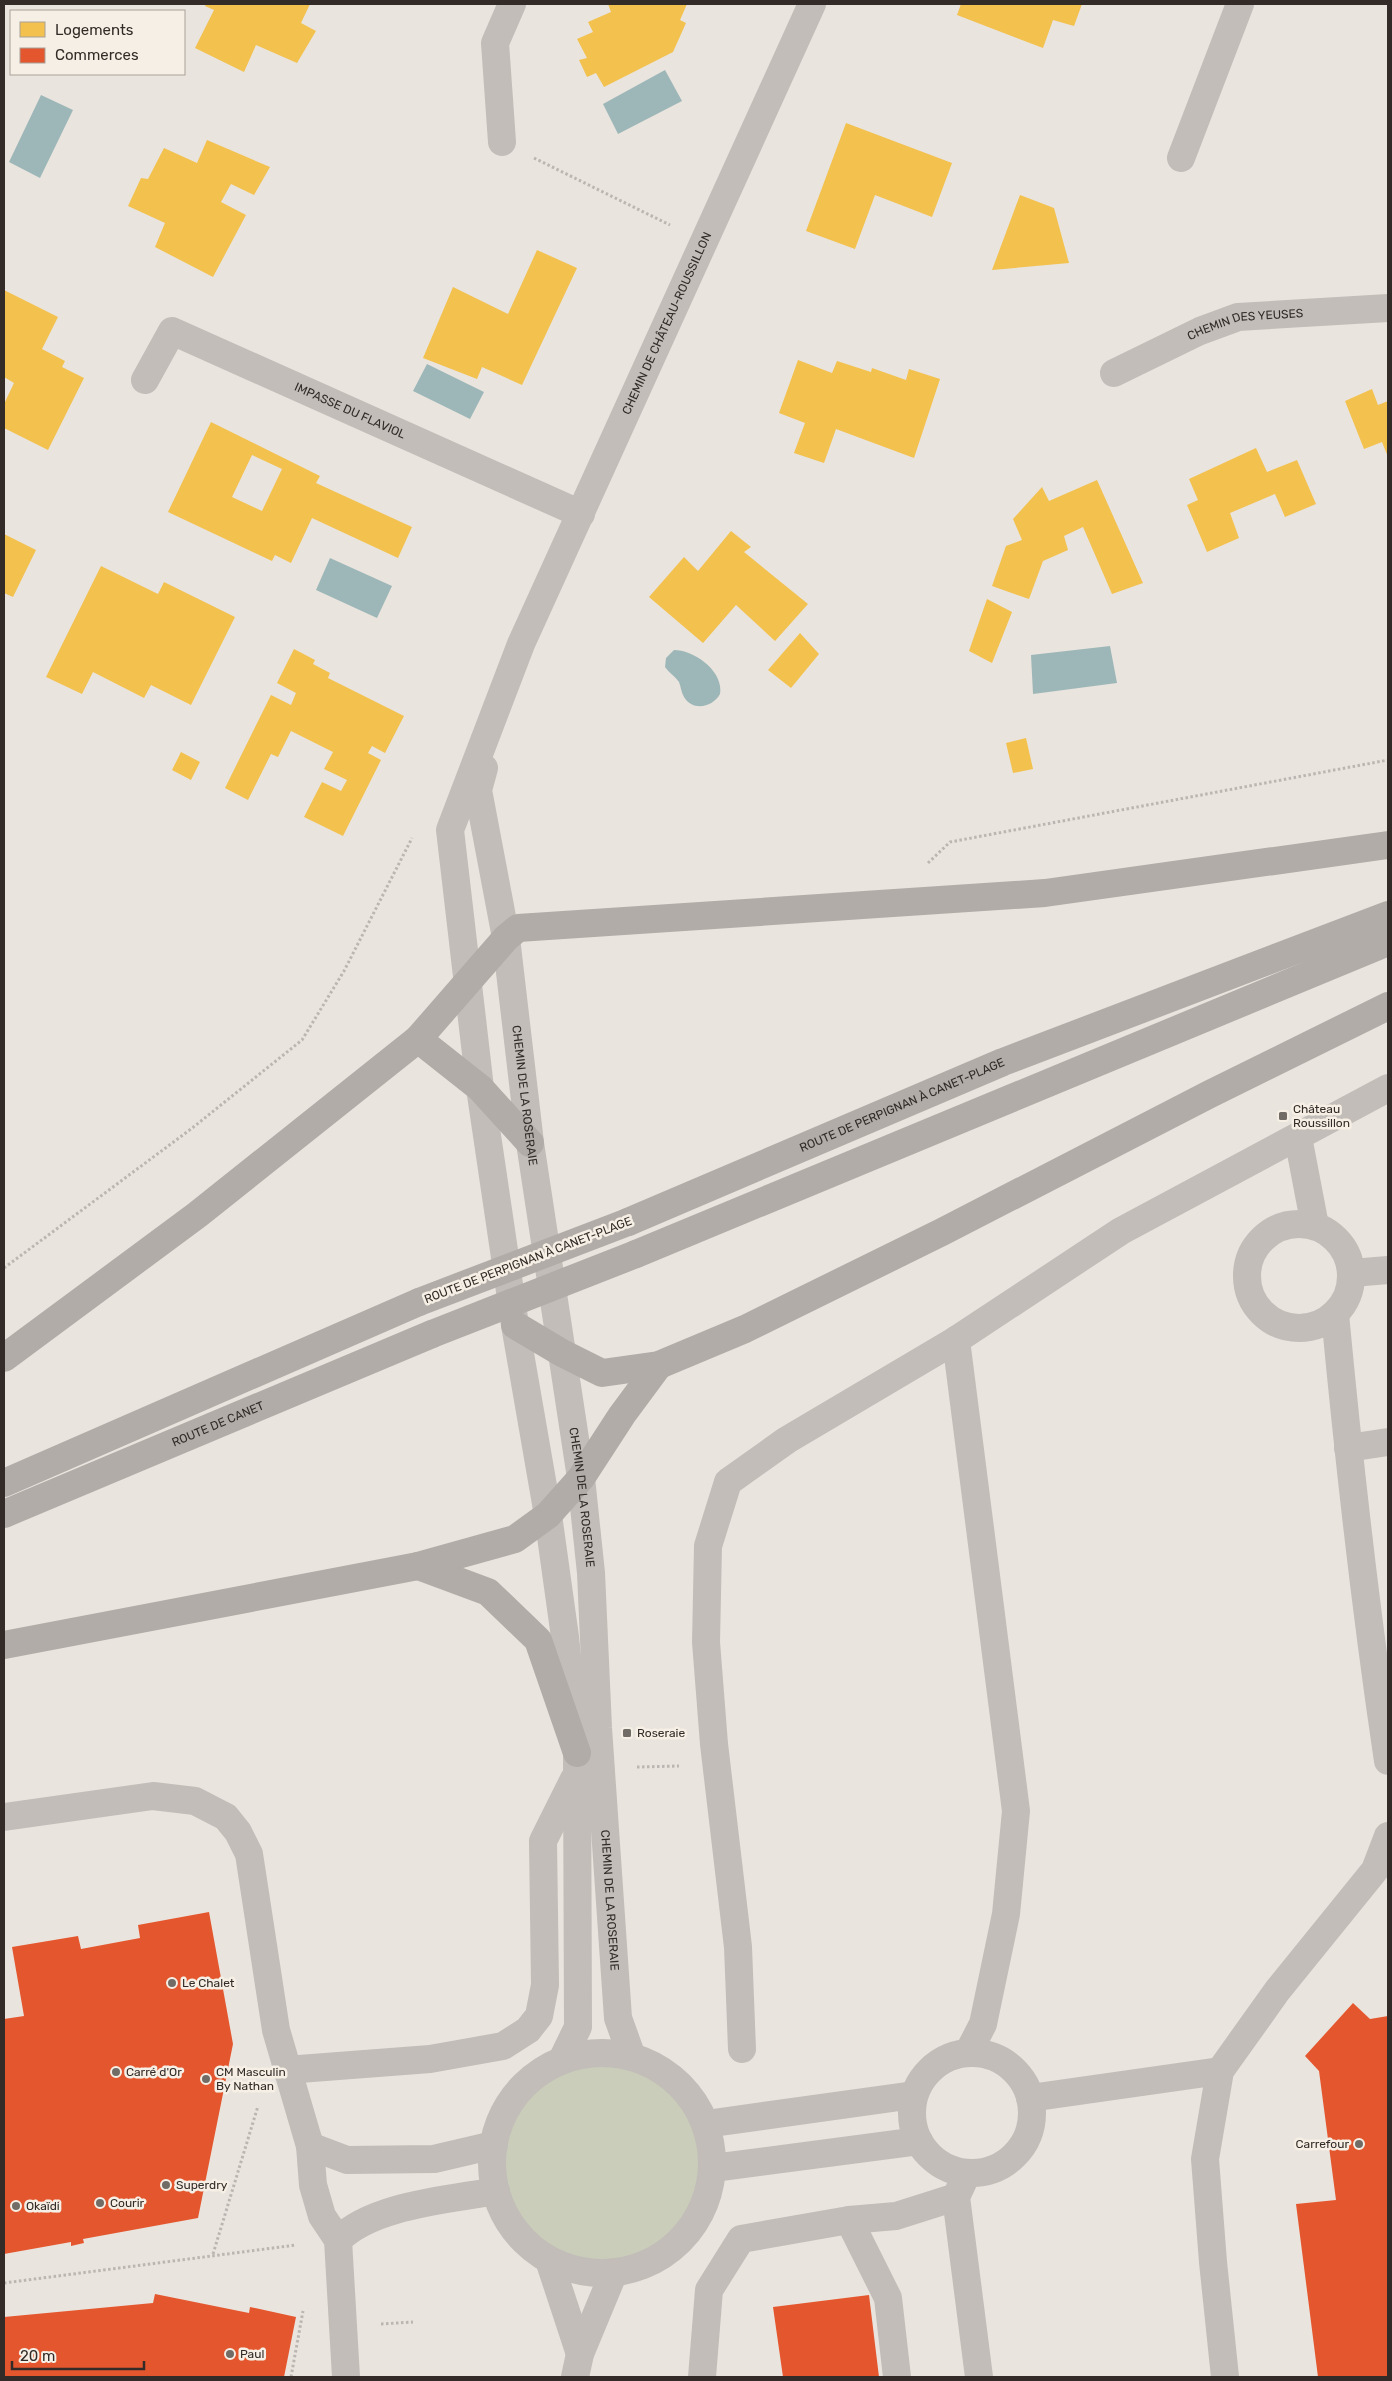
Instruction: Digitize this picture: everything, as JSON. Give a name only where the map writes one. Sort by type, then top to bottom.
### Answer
[{"type":"main road","points":[[4,1358],[197,1215],[418,1039],[506,938],[518,928],[1045,893],[1388,845]]},
{"type":"main road","name":"ROUTE DE PERPIGNAN À CANET-PLAGE","points":[[4,1483],[419,1302],[628,1222],[1003,1062],[1388,915]]},
{"type":"main road","name":"ROUTE DE CANET","points":[[4,1514],[432,1334],[636,1254],[1388,942]]},
{"type":"main road","points":[[515,1325],[562,1354],[602,1373],[659,1365],[745,1329],[889,1259],[1210,1094],[1388,1006]]},
{"type":"main road","points":[[418,1039],[480,1088],[530,1143]]},
{"type":"main road","points":[[4,1645],[418,1566],[515,1539],[548,1515],[581,1478],[622,1415],[659,1365]]},
{"type":"main road","points":[[418,1566],[488,1592],[538,1640],[576,1763]]},
{"type":"street","points":[[502,142],[495,43],[512,4]]},
{"type":"street","name":"CHEMIN DE CHÂTEAU-ROUSSILLON","points":[[467,984],[450,830],[521,644],[812,4]]},
{"type":"street","points":[[1181,158],[1240,4]]},
{"type":"street","name":"CHEMIN DES YEUSES","points":[[1114,373],[1200,330],[1238,317],[1388,308]]},
{"type":"street","name":"IMPASSE DU FLAVIOL","points":[[145,380],[172,330],[581,514]]},
{"type":"street","name":"CHEMIN DE CHÂTEAU-ROUSSILLON","points":[[506,938],[478,790],[521,644]]},
{"type":"street","name":"CHEMIN DE LA ROSERAIE","points":[[506,938],[530,1143],[581,1478],[591,1573],[598,1728],[618,2018],[632,2057]]},
{"type":"street","points":[[467,984],[480,1088],[515,1325],[548,1515],[565,1637],[576,1763],[578,2027],[562,2060]]},
{"type":"street","points":[[742,2049],[738,1946],[716,1765],[706,1642],[708,1546],[728,1482],[787,1440],[956,1340],[1121,1231],[1388,1088]]},
{"type":"street","points":[[1298,1137],[1315,1226]]},
{"type":"street","points":[[1297,1224],[1315,1226],[1329,1233],[1340,1244],[1348,1258],[1352,1273],[1350,1288],[1345,1302],[1335,1314],[1322,1323],[1307,1328],[1291,1328],[1276,1323],[1263,1314],[1254,1301],[1248,1286],[1248,1268],[1254,1251],[1264,1237],[1280,1228],[1297,1224]]},
{"type":"street","points":[[1352,1273],[1388,1270]]},
{"type":"street","points":[[1335,1314],[1348,1448],[1373,1663],[1388,1761]]},
{"type":"street","points":[[956,1340],[1016,1811],[1006,1914],[982,2024],[968,2053]]},
{"type":"street","points":[[1348,1448],[1388,1442]]},
{"type":"street","points":[[286,2070],[430,2059],[503,2046],[528,2030],[539,2016],[544,1986],[543,1841],[576,1763]]},
{"type":"street","points":[[4,1817],[153,1796],[196,1801],[226,1817],[238,1832],[249,1854],[276,2030],[286,2070],[310,2146],[313,2185],[322,2216],[338,2240],[346,2377]]},
{"type":"street","points":[[1225,2377],[1205,2159],[1220,2071],[1277,1991],[1375,1870],[1388,1836]]},
{"type":"street","points":[[598,2053],[632,2057],[663,2071],[689,2094],[706,2124],[712,2146],[713,2168],[709,2192],[696,2221],[675,2246],[647,2263],[614,2272],[584,2271],[549,2260],[521,2238],[502,2208],[496,2191],[492,2174],[494,2145],[499,2124],[508,2105],[532,2078],[562,2060],[598,2053]]},
{"type":"street","points":[[702,2377],[709,2290],[741,2239],[849,2220],[896,2216],[962,2185],[986,2171],[1004,2164],[1018,2152],[1028,2135],[1032,2116],[1030,2098],[1022,2079],[1007,2064],[989,2055],[968,2053],[950,2057],[934,2066],[922,2079],[914,2095],[912,2110],[913,2127],[918,2141],[930,2157],[942,2164],[962,2185],[979,2377]]},
{"type":"street","points":[[1030,2098],[1220,2071]]},
{"type":"street","points":[[706,2124],[914,2095]]},
{"type":"street","points":[[713,2168],[918,2141]]},
{"type":"street","points":[[310,2146],[347,2160],[434,2159],[494,2145]]},
{"type":"street","points":[[313,2185],[347,2160]]},
{"type":"street","points":[[338,2240],[350,2228],[394,2210],[496,2191]]},
{"type":"street","points":[[849,2220],[888,2298],[897,2377]]},
{"type":"street","points":[[549,2260],[577,2366]]},
{"type":"street","points":[[577,2366],[614,2272]]},
{"type":"path","points":[[502,142],[704,242]]},
{"type":"path","points":[[887,904],[950,842],[1388,760]]},
{"type":"path","points":[[4,1268],[191,1129],[302,1040],[344,971],[415,830]]},
{"type":"path","points":[[636,1767],[716,1765]]},
{"type":"path","points":[[213,2254],[259,2102]]},
{"type":"path","points":[[4,2283],[213,2254],[338,2240]]},
{"type":"path","points":[[291,2377],[304,2304]]},
{"type":"green space","points":[[591,2053],[613,2053],[644,2061],[663,2071],[679,2085],[693,2101],[703,2120],[711,2151],[707,2194],[703,2204],[693,2223],[679,2239],[663,2253],[634,2267],[613,2271],[591,2271],[570,2267],[541,2253],[511,2223],[497,2194],[493,2173],[493,2151],[497,2130],[511,2101],[541,2071],[570,2057]]},
{"type":"water","points":[[665,70],[682,101],[618,134],[603,104]]},
{"type":"water","points":[[41,95],[73,110],[40,178],[9,162]]},
{"type":"water","points":[[427,364],[484,392],[470,419],[413,391]]},
{"type":"water","points":[[330,558],[392,586],[377,618],[316,590]]},
{"type":"water","points":[[1110,646],[1117,683],[1033,694],[1031,655]]},
{"type":"water","points":[[674,650],[682,651],[698,658],[712,670],[720,686],[720,694],[713,702],[703,706],[692,705],[684,697],[679,682],[665,667],[666,658]]},
{"type":"building: Logements","points":[[206,4],[310,4],[301,23],[316,31],[297,63],[256,45],[244,72],[195,48],[214,10],[205,6]]},
{"type":"building: Logements","points":[[608,4],[687,4],[680,20],[686,23],[673,52],[604,87],[596,73],[587,77],[579,60],[587,58],[577,39],[593,32],[588,22],[611,12]]},
{"type":"building: Logements","points":[[961,4],[1082,4],[1074,26],[1053,20],[1043,48],[957,15]]},
{"type":"building: Logements","points":[[846,123],[952,163],[932,217],[875,195],[855,249],[806,231]]},
{"type":"building: Logements","points":[[207,140],[270,167],[254,195],[231,184],[221,202],[246,215],[213,277],[155,247],[165,223],[128,206],[141,178],[148,179],[164,148],[197,163]]},
{"type":"building: Logements","points":[[1020,195],[1054,208],[1069,263],[992,270]]},
{"type":"building: Logements","points":[[537,250],[577,268],[522,385],[482,367],[477,379],[423,358],[453,287],[508,314]]},
{"type":"building: Logements","points":[[4,290],[58,317],[42,349],[65,361],[62,367],[84,378],[48,450],[4,428],[4,404],[14,383],[4,377]]},
{"type":"building: Logements","points":[[798,360],[832,373],[837,361],[871,372],[872,368],[906,380],[909,369],[940,379],[914,458],[836,429],[824,463],[794,453],[805,423],[779,413]]},
{"type":"building: Logements","points":[[1372,389],[1378,405],[1388,401],[1388,457],[1382,442],[1364,449],[1345,401]]},
{"type":"building: Logements","points":[[211,422],[320,476],[316,483],[412,527],[398,558],[312,518],[291,563],[275,555],[272,561],[168,512]],"holes":[[[252,455],[282,469],[262,511],[232,497]]]},
{"type":"building: Logements","points":[[1256,448],[1267,472],[1297,460],[1316,504],[1285,517],[1275,494],[1230,513],[1239,538],[1207,552],[1187,505],[1198,500],[1189,479]]},
{"type":"building: Logements","points":[[1097,480],[1143,583],[1112,594],[1083,527],[1064,536],[1068,550],[1043,561],[1029,599],[992,586],[1006,546],[1022,540],[1013,519],[1042,487],[1049,501]]},
{"type":"building: Logements","points":[[731,531],[751,547],[744,552],[808,604],[775,641],[736,605],[703,643],[649,597],[684,557],[698,571]]},
{"type":"building: Logements","points":[[4,534],[36,550],[13,597],[4,593]]},
{"type":"building: Logements","points":[[101,566],[158,594],[164,582],[235,617],[191,705],[151,685],[144,698],[93,672],[82,694],[46,677]]},
{"type":"building: Logements","points":[[987,599],[1012,612],[992,663],[969,651]]},
{"type":"building: Logements","points":[[800,633],[819,654],[791,688],[768,670]]},
{"type":"building: Logements","points":[[294,649],[315,660],[313,664],[330,673],[328,678],[404,716],[385,753],[372,746],[368,753],[381,760],[343,836],[304,817],[322,782],[341,791],[347,780],[324,769],[333,752],[291,731],[278,757],[271,754],[248,800],[225,788],[271,695],[291,705],[296,693],[277,683]]},
{"type":"building: Logements","points":[[1026,738],[1033,769],[1013,773],[1006,743]]},
{"type":"building: Logements","points":[[181,752],[200,762],[191,780],[172,770]]},
{"type":"building: Commerces","name":"Carré d'Or","points":[[209,1912],[233,2044],[198,2218],[83,2239],[84,2243],[71,2246],[71,2242],[4,2254],[4,2019],[24,2016],[12,1947],[78,1936],[81,1949],[140,1938],[138,1925]]},
{"type":"building: Commerces","name":"Carrefour","points":[[1353,2003],[1370,2019],[1388,2016],[1388,2377],[1318,2377],[1296,2204],[1336,2200],[1319,2071],[1305,2056]]},
{"type":"building: Commerces","points":[[155,2294],[249,2313],[250,2307],[296,2317],[284,2377],[4,2377],[4,2317],[153,2303]]},
{"type":"building: Commerces","points":[[869,2295],[879,2377],[783,2377],[773,2307]]},
{"type":"place","name":"Château Roussillon","points":[[1283,1116]]},
{"type":"place","name":"Roseraie","points":[[627,1733]]},
{"type":"place","name":"Le Chalet","points":[[172,1983]]},
{"type":"place","name":"Carré d'Or","points":[[116,2072]]},
{"type":"place","name":"CM Masculin By Nathan","points":[[206,2079]]},
{"type":"place","name":"Carrefour","points":[[1359,2144]]},
{"type":"place","name":"Superdry","points":[[166,2185]]},
{"type":"place","name":"Courir","points":[[100,2203]]},
{"type":"place","name":"Okaïdi","points":[[16,2206]]},
{"type":"place","name":"Paul","points":[[230,2354]]}]
